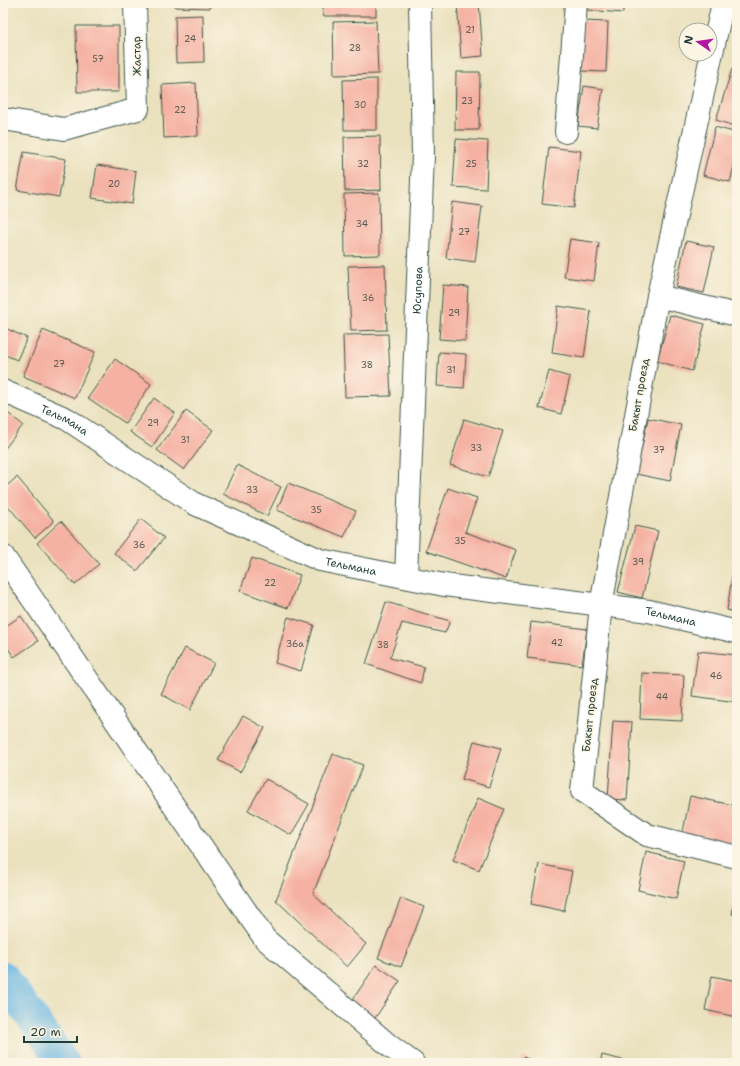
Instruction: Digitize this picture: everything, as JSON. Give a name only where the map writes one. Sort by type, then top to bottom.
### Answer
[{"type":"street","name":"Жастар","points":[[3,119],[64,129],[138,109],[135,3]]},
{"type":"street","name":"Юсупова","points":[[406,577],[423,155],[420,3]]},
{"type":"street","points":[[566,132],[576,3]]},
{"type":"street","name":"Бакыт проезд","points":[[723,3],[658,296],[601,605],[582,791],[647,835],[737,857]]},
{"type":"street","points":[[658,296],[737,315]]},
{"type":"street","name":"Тельмана","points":[[3,390],[67,419],[195,504],[320,560],[444,585],[649,612],[737,632]]},
{"type":"street","points":[[3,556],[265,939],[391,1047],[414,1063]]},
{"type":"building","points":[[175,3],[210,3],[210,8],[175,7]]},
{"type":"building","points":[[323,3],[376,3],[376,16],[323,16]]},
{"type":"building","points":[[457,3],[479,3],[483,56],[461,58]]},
{"type":"building","points":[[587,3],[623,3],[623,13],[587,10]]},
{"type":"building","points":[[203,15],[204,62],[176,63],[175,16]]},
{"type":"building","points":[[376,21],[378,74],[334,75],[333,22]]},
{"type":"building","points":[[583,21],[608,22],[606,72],[581,71]]},
{"type":"building","points":[[76,26],[119,26],[119,92],[77,92]]},
{"type":"building","points":[[732,69],[737,71],[737,127],[716,120]]},
{"type":"building","points":[[456,72],[480,72],[479,130],[455,130]]},
{"type":"building","points":[[377,79],[377,130],[344,130],[343,80]]},
{"type":"building","points":[[196,83],[198,136],[164,138],[162,85]]},
{"type":"building","points":[[584,86],[603,89],[597,128],[578,126]]},
{"type":"building","points":[[715,127],[737,133],[737,154],[730,182],[703,175]]},
{"type":"building","points":[[380,136],[381,190],[345,191],[344,137]]},
{"type":"building","points":[[456,139],[488,141],[486,189],[453,187]]},
{"type":"building","points":[[549,147],[581,151],[574,208],[542,204]]},
{"type":"building","points":[[24,152],[66,159],[59,197],[17,190]]},
{"type":"building","points":[[97,165],[136,171],[132,204],[92,198]]},
{"type":"building","points":[[379,193],[380,255],[345,256],[344,194]]},
{"type":"building","points":[[452,202],[482,206],[475,262],[446,258]]},
{"type":"building","points":[[570,239],[599,243],[594,281],[564,277]]},
{"type":"building","points":[[686,241],[714,247],[704,293],[676,287]]},
{"type":"building","points":[[385,265],[387,330],[351,331],[348,266]]},
{"type":"building","points":[[443,285],[468,287],[465,341],[439,339]]},
{"type":"building","points":[[558,306],[591,311],[584,358],[552,353]]},
{"type":"building","points":[[670,315],[705,324],[692,371],[657,361]]},
{"type":"building","points":[[3,327],[27,338],[17,360],[3,354]]},
{"type":"building","points":[[43,330],[95,352],[75,398],[23,376]]},
{"type":"building","points":[[388,334],[391,396],[345,397],[343,335]]},
{"type":"building","points":[[439,352],[466,354],[464,388],[437,386]]},
{"type":"building","points":[[115,359],[151,384],[125,423],[88,398]]},
{"type":"building","points":[[549,371],[570,377],[561,414],[539,408]]},
{"type":"building","points":[[154,398],[175,413],[152,447],[130,432]]},
{"type":"building","points":[[4,410],[23,425],[3,451],[3,411]]},
{"type":"building","points":[[186,411],[213,430],[184,470],[157,450]]},
{"type":"building","points":[[648,418],[681,425],[670,481],[636,474]]},
{"type":"building","points":[[464,419],[503,431],[488,477],[450,465]]},
{"type":"building","points":[[237,465],[281,487],[267,516],[223,494]]},
{"type":"building","points":[[17,477],[54,521],[35,538],[3,500],[3,489]]},
{"type":"building","points":[[288,483],[356,511],[344,537],[277,510]]},
{"type":"building","points":[[448,488],[477,498],[465,532],[516,550],[506,579],[426,551]]},
{"type":"building","points":[[141,519],[164,538],[137,571],[114,553]]},
{"type":"building","points":[[61,521],[99,564],[75,585],[37,543]]},
{"type":"building","points":[[635,526],[658,531],[642,598],[618,592]]},
{"type":"building","points":[[252,558],[300,575],[288,608],[240,591]]},
{"type":"building","points":[[734,564],[737,564],[737,612],[727,610]]},
{"type":"building","points":[[386,602],[450,621],[445,633],[402,623],[390,658],[424,667],[421,683],[366,664]]},
{"type":"building","points":[[21,616],[38,641],[14,657],[3,641],[3,628]]},
{"type":"building","points":[[288,617],[314,625],[301,671],[275,663]]},
{"type":"building","points":[[531,622],[587,629],[582,665],[527,658]]},
{"type":"building","points":[[185,648],[214,663],[190,710],[161,694]]},
{"type":"building","points":[[698,651],[737,655],[737,702],[692,696]]},
{"type":"building","points":[[642,673],[684,675],[682,721],[640,719]]},
{"type":"building","points":[[243,716],[265,728],[240,772],[218,760]]},
{"type":"building","points":[[613,721],[632,722],[627,800],[608,799]]},
{"type":"building","points":[[474,741],[501,748],[489,787],[462,779]]},
{"type":"building","points":[[333,754],[363,765],[313,894],[366,944],[347,967],[276,900]]},
{"type":"building","points":[[266,779],[309,804],[291,835],[248,810]]},
{"type":"building","points":[[690,796],[737,806],[737,848],[682,837]]},
{"type":"building","points":[[478,798],[504,809],[479,870],[453,860]]},
{"type":"building","points":[[646,852],[684,861],[676,899],[638,890]]},
{"type":"building","points":[[539,864],[572,871],[564,911],[531,904]]},
{"type":"building","points":[[737,894],[737,915],[732,914]]},
{"type":"building","points":[[401,898],[424,907],[401,967],[378,958]]},
{"type":"building","points":[[376,965],[400,981],[373,1021],[349,1005]]},
{"type":"building","points":[[712,976],[737,981],[736,1017],[705,1010]]},
{"type":"building","points":[[602,1055],[631,1062],[631,1063],[600,1063]]},
{"type":"building","points":[[523,1057],[537,1063],[520,1063]]},
{"type":"waterway","points":[[3,977],[64,1063]]}]
